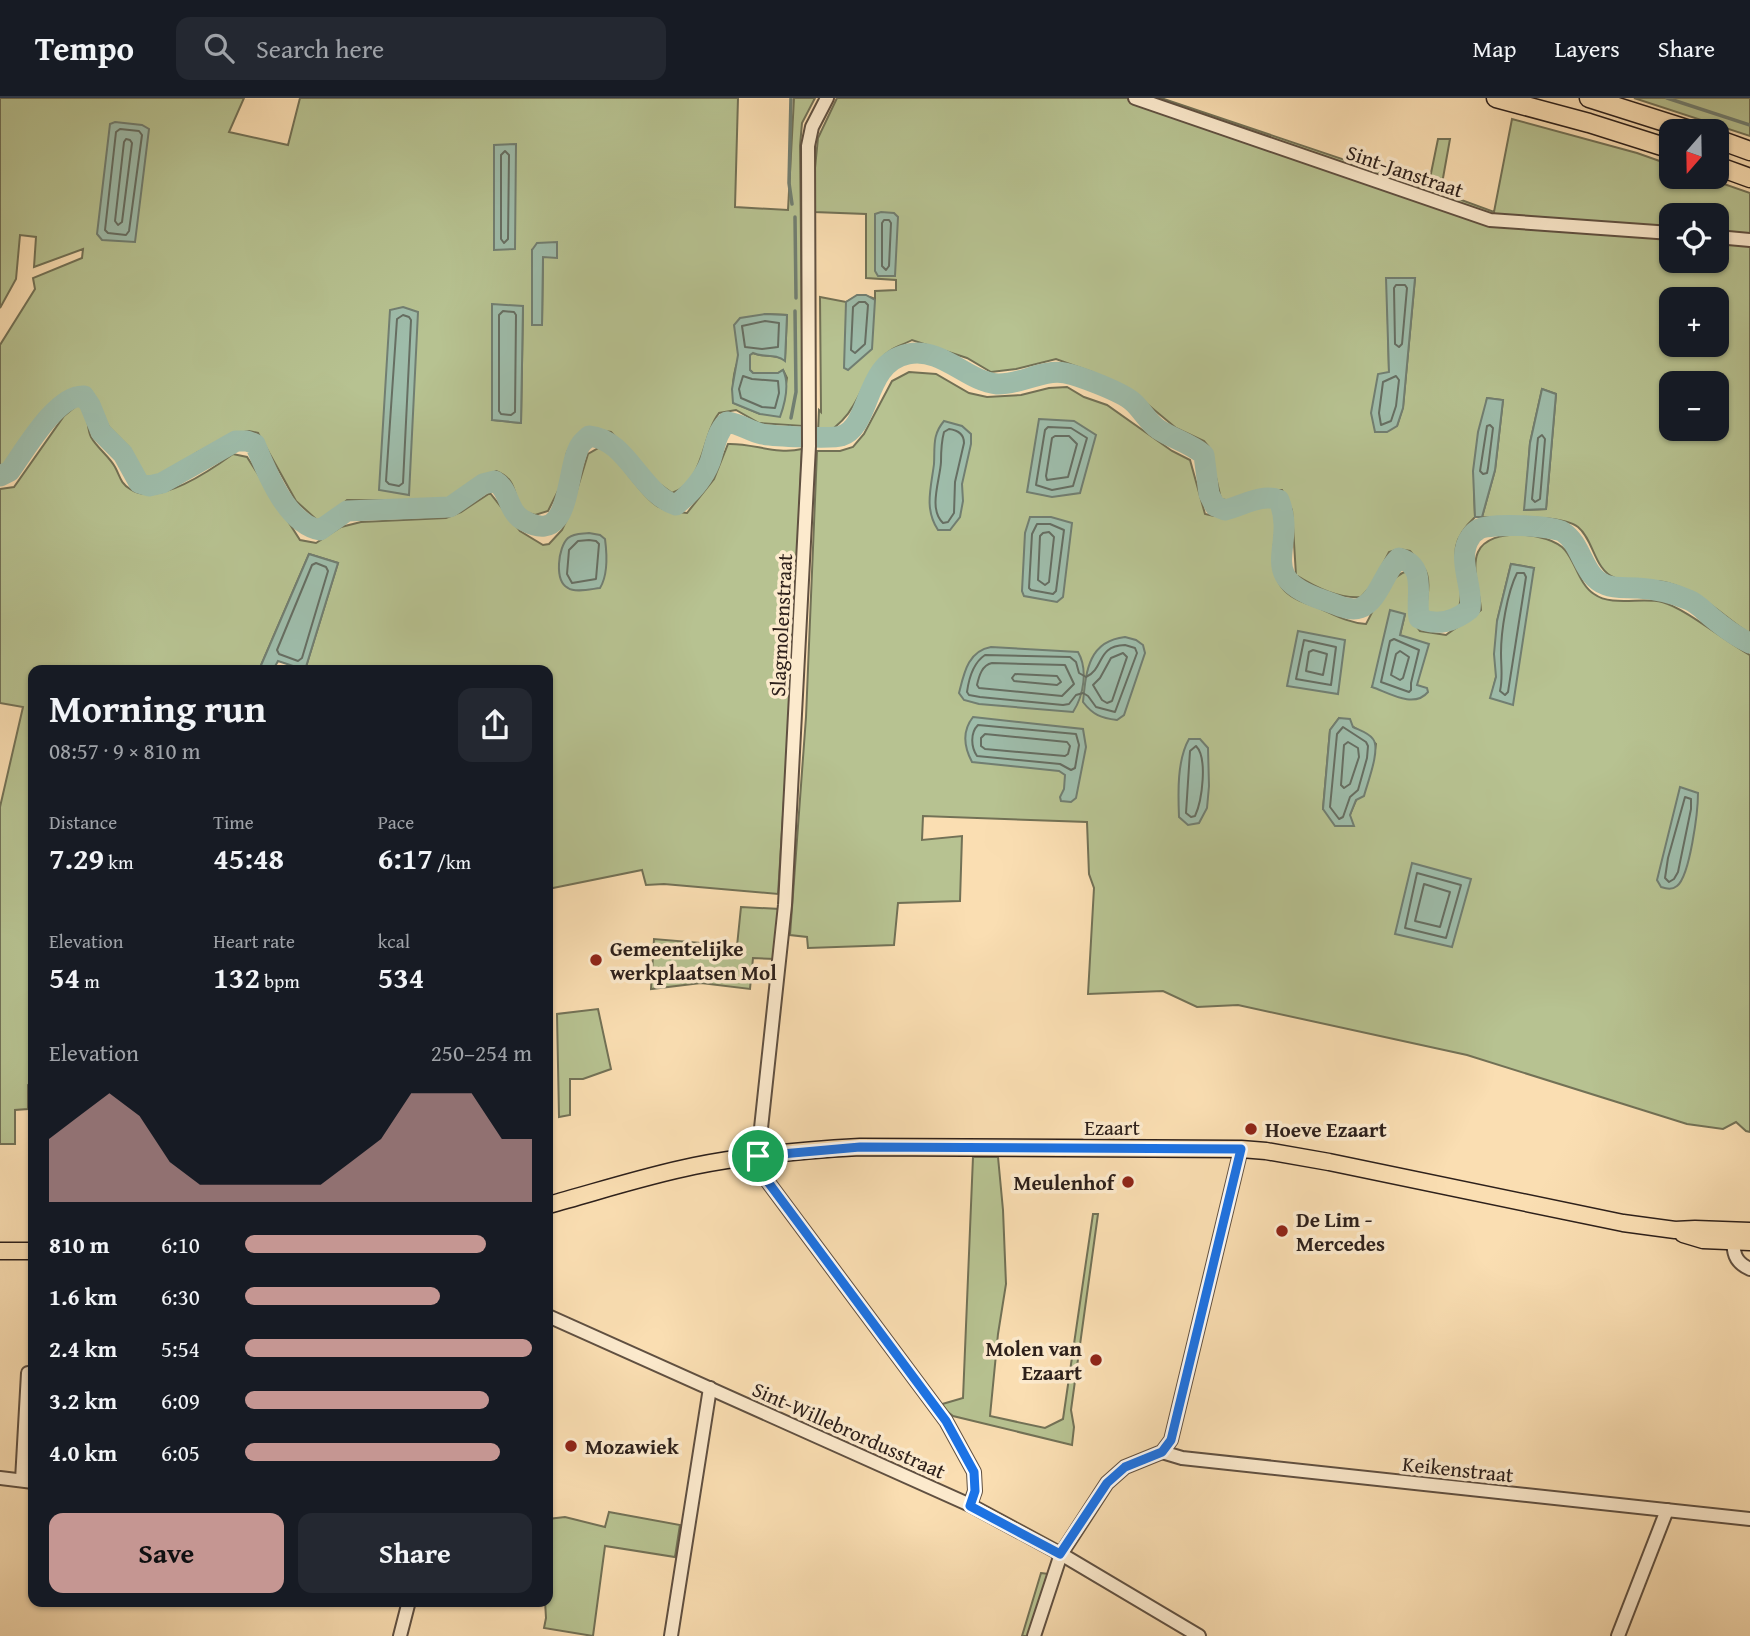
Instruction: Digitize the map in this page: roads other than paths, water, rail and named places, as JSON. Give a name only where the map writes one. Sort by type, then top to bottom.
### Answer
[{"type":"highway","points":[[1496,98],[1659,145]]},
{"type":"highway","points":[[1589,98],[1659,120]]},
{"type":"highway","points":[[1729,143],[1750,151]]},
{"type":"highway","points":[[1729,170],[1750,178]]},
{"type":"main road","name":"Ezaart","points":[[553,1204],[692,1167],[758,1156],[860,1147],[1241,1149],[1329,1162],[1623,1223],[1675,1230],[1693,1238],[1733,1236],[1750,1231]]},
{"type":"main road","name":"Ezaart","points":[[1733,1236],[1750,1242]]},
{"type":"main road","points":[[0,1251],[28,1251]]},
{"type":"street","name":"Slagmolenstraat","points":[[758,1156],[785,905],[809,446],[808,146],[812,127],[827,98]]},
{"type":"street","name":"Sint-Janstraat","points":[[1135,98],[1490,219],[1659,232]]},
{"type":"street","points":[[1729,238],[1750,240]]},
{"type":"street","points":[[1034,1636],[1060,1554],[1107,1483],[1125,1467],[1162,1452],[1174,1432],[1241,1149]]},
{"type":"street","points":[[758,1156],[762,1174],[946,1421],[974,1472],[975,1491],[970,1506]]},
{"type":"street","points":[[1733,1236],[1736,1258],[1750,1269]]},
{"type":"street","name":"Sint-Willebrordusstraat","points":[[553,1319],[970,1506],[1060,1554],[1199,1636]]},
{"type":"street","points":[[0,1478],[28,1481],[28,1373]]},
{"type":"street","points":[[671,1636],[710,1388]]},
{"type":"street","name":"Keikenstraat","points":[[1162,1452],[1182,1458],[1750,1519]]},
{"type":"street","points":[[1618,1636],[1667,1510]]},
{"type":"street","points":[[400,1636],[407,1607]]},
{"type":"water","points":[[115,122],[142,125],[149,129],[135,242],[102,240],[97,234],[110,124]]},
{"type":"water","points":[[516,144],[515,249],[494,250],[494,145]]},
{"type":"water","points":[[894,213],[898,217],[895,276],[878,276],[875,271],[875,214]]},
{"type":"water","points":[[557,242],[557,258],[543,257],[542,325],[532,325],[532,250],[537,243]]},
{"type":"water","points":[[1386,278],[1415,278],[1403,408],[1397,426],[1387,432],[1375,432],[1371,413],[1378,374],[1389,372]]},
{"type":"water","points":[[857,295],[866,295],[875,300],[872,349],[848,370],[844,368],[846,302]]},
{"type":"water","points":[[492,304],[523,306],[521,423],[492,420]]},
{"type":"water","points":[[403,307],[418,312],[409,495],[379,490],[390,310]]},
{"type":"water","points":[[765,314],[787,315],[785,361],[753,353],[750,355],[750,370],[753,373],[778,373],[783,370],[786,387],[780,417],[760,414],[733,403],[732,389],[738,355],[734,325],[740,318]]},
{"type":"water","points":[[1542,389],[1556,394],[1546,509],[1524,510],[1530,443]]},
{"type":"water","points":[[1487,398],[1503,400],[1495,470],[1482,517],[1475,517],[1473,471],[1478,432]]},
{"type":"water","points":[[1039,419],[1074,421],[1096,435],[1080,493],[1052,497],[1027,492]]},
{"type":"water","points":[[944,421],[962,426],[971,434],[971,444],[962,484],[960,517],[950,530],[938,530],[931,514],[930,498],[935,441]]},
{"type":"water","points":[[1030,517],[1051,517],[1072,523],[1063,597],[1057,602],[1024,596],[1022,591],[1025,533]]},
{"type":"water","points":[[589,533],[605,539],[606,564],[603,583],[600,588],[568,588],[559,571],[562,549],[570,536]]},
{"type":"water","points":[[309,554],[338,563],[307,665],[290,665],[278,661],[276,665],[261,665]]},
{"type":"water","points":[[1511,564],[1534,568],[1513,705],[1490,698],[1496,677],[1494,654],[1497,621]]},
{"type":"water","points":[[1390,610],[1405,614],[1400,635],[1429,644],[1417,685],[1427,688],[1428,692],[1416,699],[1401,698],[1372,687]]},
{"type":"water","points":[[1298,631],[1345,640],[1338,694],[1287,686]]},
{"type":"water","points":[[1125,637],[1143,645],[1145,653],[1124,715],[1117,720],[1098,715],[1083,702],[1088,669],[1096,651],[1113,640]]},
{"type":"water","points":[[991,647],[1078,652],[1084,674],[1080,698],[1073,712],[979,704],[964,700],[959,693],[968,664],[977,653]]},
{"type":"water","points":[[973,717],[1083,729],[1086,747],[1076,798],[1071,802],[1061,801],[1065,775],[1059,771],[972,762],[965,739]]},
{"type":"water","points":[[1339,718],[1350,719],[1353,727],[1369,735],[1375,744],[1364,796],[1356,800],[1350,815],[1354,826],[1335,826],[1323,809],[1330,730]]},
{"type":"water","points":[[1189,739],[1200,739],[1208,748],[1209,786],[1207,808],[1199,823],[1188,825],[1179,817],[1179,787],[1182,757]]},
{"type":"water","points":[[1680,787],[1698,793],[1697,814],[1682,880],[1677,886],[1667,889],[1661,887],[1657,880]]},
{"type":"water","points":[[1412,863],[1471,879],[1452,947],[1395,934]]},
{"type":"waterway","points":[[791,98],[789,183],[792,204]]},
{"type":"waterway","points":[[1667,98],[1750,125]]},
{"type":"waterway","points":[[795,217],[796,298]]},
{"type":"waterway","points":[[791,418],[796,392],[795,311]]},
{"type":"waterway","points":[[0,476],[10,471],[53,413],[63,404],[84,396],[101,432],[123,454],[139,483],[149,486],[162,483],[236,441],[247,441],[255,444],[272,482],[288,508],[308,526],[320,530],[347,511],[450,507],[483,484],[495,481],[518,516],[539,526],[551,524],[559,515],[565,502],[576,455],[589,436],[614,446],[653,490],[676,505],[692,491],[704,475],[718,436],[727,422],[768,435],[841,436],[851,430],[858,420],[883,369],[893,360],[920,353],[932,355],[986,382],[1006,384],[1048,373],[1065,373],[1128,398],[1158,429],[1204,455],[1209,494],[1215,506],[1225,510],[1259,499],[1279,500],[1284,533],[1283,570],[1289,581],[1302,591],[1341,607],[1356,609],[1367,604],[1399,558],[1408,562],[1417,575],[1419,618],[1439,622],[1458,617],[1470,609],[1465,553],[1472,535],[1485,527],[1534,526],[1557,530],[1570,538],[1587,568],[1598,581],[1618,587],[1651,589],[1683,598],[1695,603],[1729,631],[1750,643]]},
{"type":"waterway","points":[[789,435],[790,427]]},
{"type":"place","name":"Gemeentelijke werkplaatsen Mol","points":[[596,960]]},
{"type":"place","name":"Hoeve Ezaart","points":[[1251,1129]]},
{"type":"place","name":"Meulenhof","points":[[1128,1182]]},
{"type":"place","name":"De Lim - Mercedes","points":[[1282,1231]]},
{"type":"place","name":"Molen van Ezaart","points":[[1096,1360]]},
{"type":"place","name":"Mozawiek","points":[[571,1446]]}]
